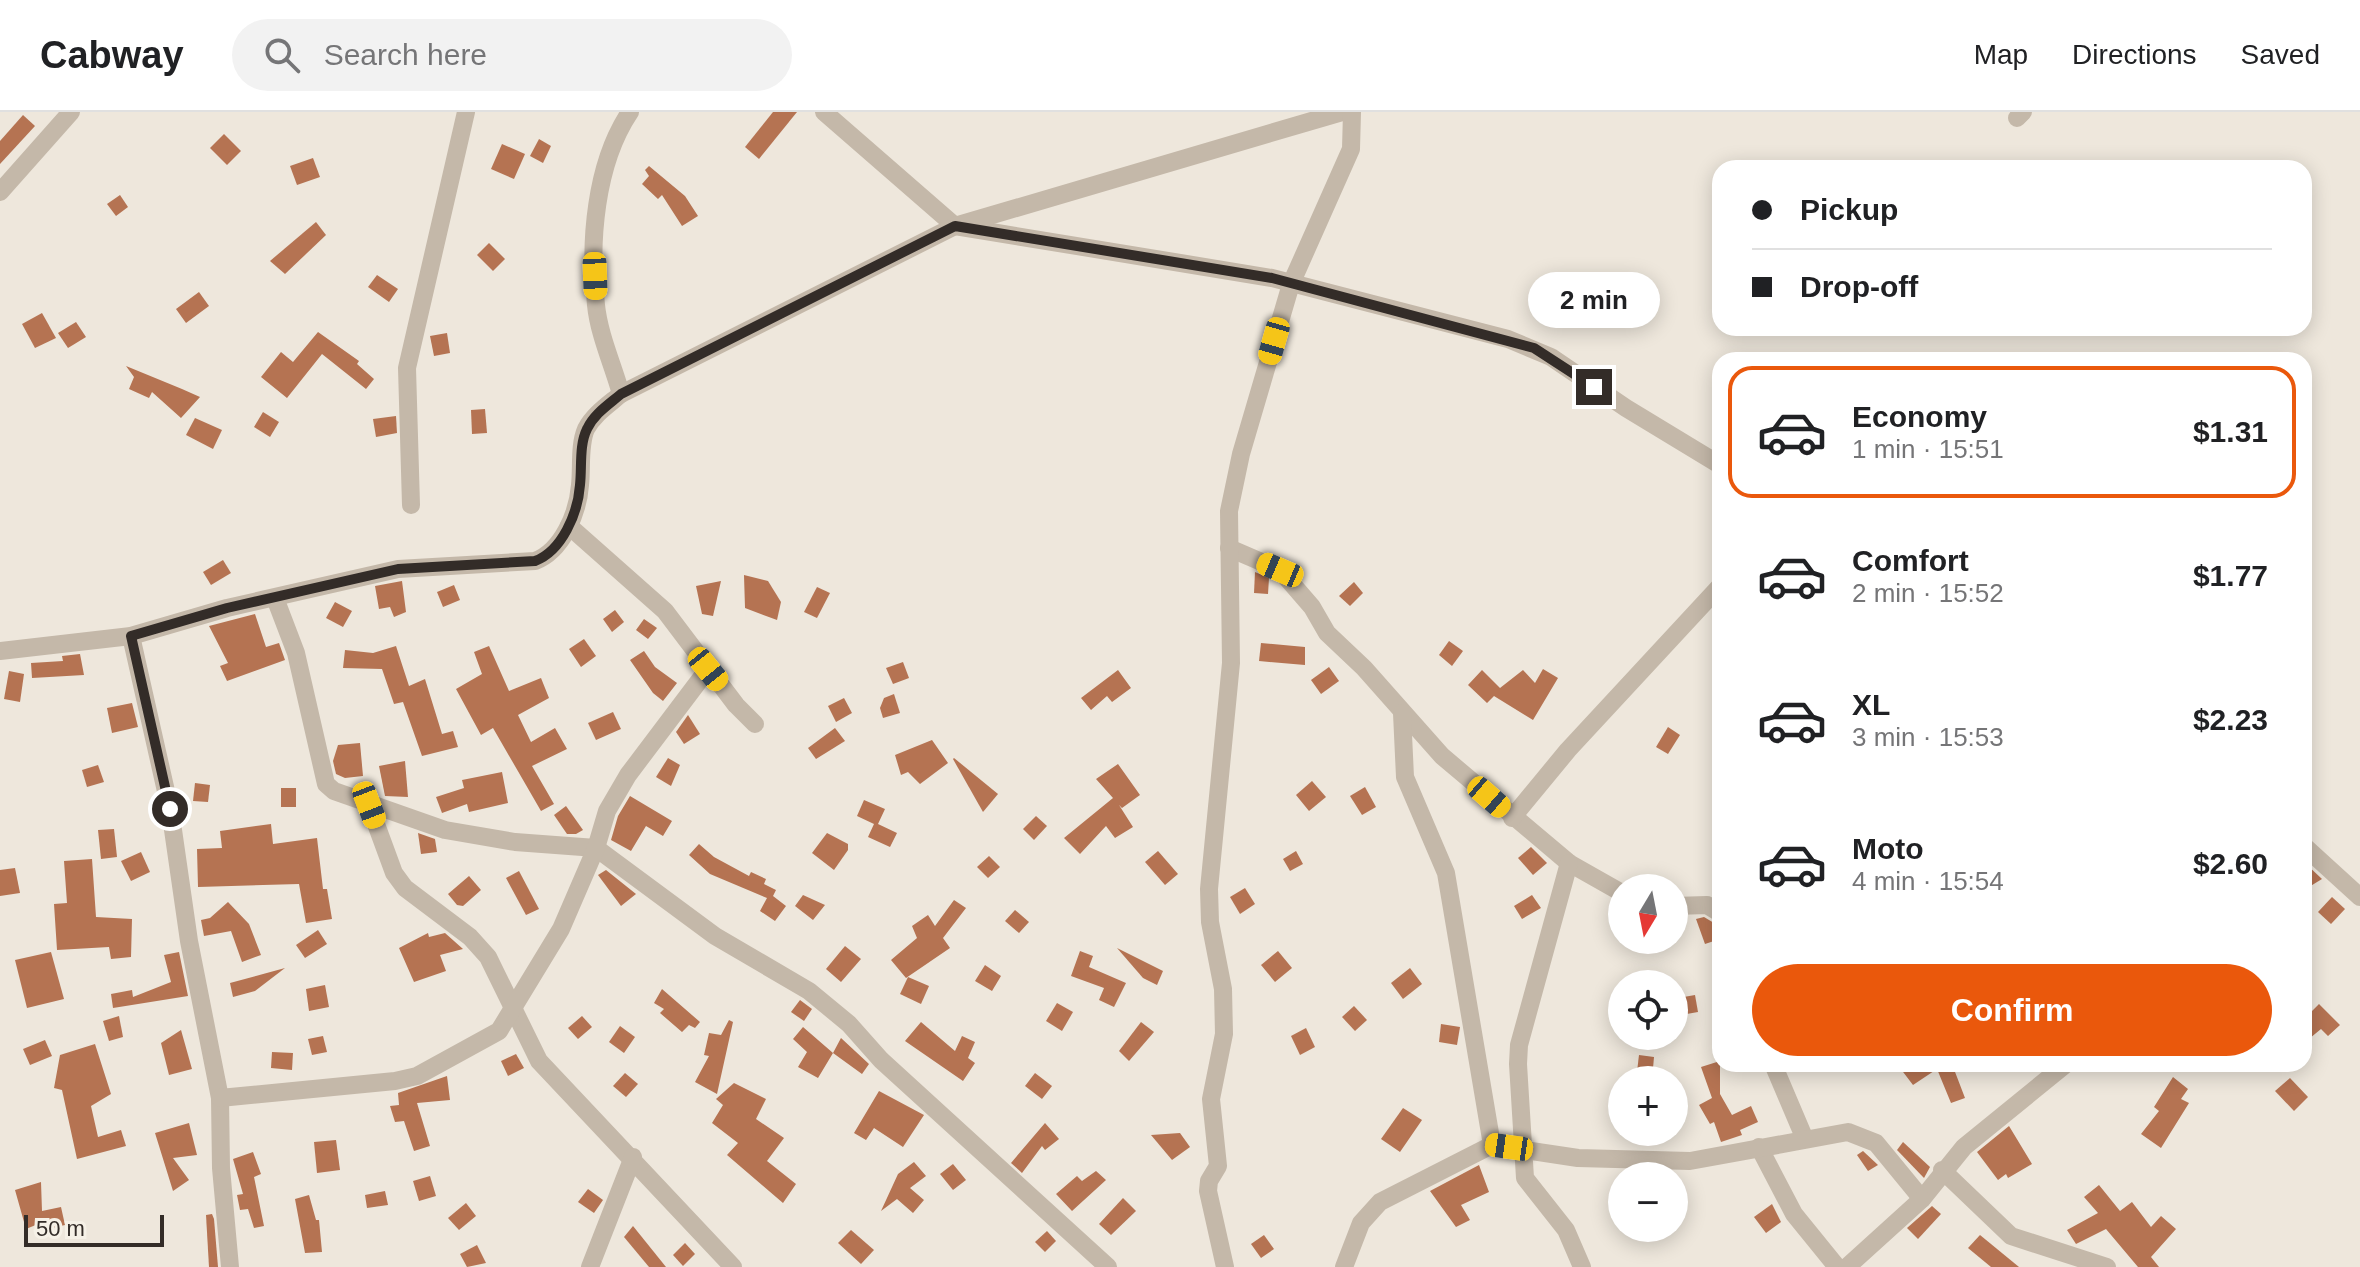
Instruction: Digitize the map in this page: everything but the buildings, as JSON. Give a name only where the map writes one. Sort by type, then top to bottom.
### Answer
[{"type":"street","points":[[0,192],[71,112]]},
{"type":"street","points":[[411,505],[407,368],[466,112]]},
{"type":"street","points":[[621,394],[596,306],[594,246],[604,172],[620,127],[630,112]]},
{"type":"street","points":[[824,112],[955,226],[1252,274],[1534,348],[1712,460]]},
{"type":"street","points":[[0,651],[131,636],[227,608],[398,569],[535,561],[545,557],[569,526],[580,489],[583,437],[598,413],[621,394],[955,226],[1342,112]]},
{"type":"street","points":[[1225,1267],[1208,1191],[1209,1181],[1218,1166],[1211,1099],[1224,1034],[1223,989],[1210,922],[1209,889],[1231,663],[1229,511],[1291,284],[1351,149],[1352,112]]},
{"type":"street","points":[[569,526],[665,611],[708,669],[755,724]]},
{"type":"street","points":[[1229,548],[1280,570],[1312,607],[1327,633],[1364,668],[1442,756],[1569,863],[1608,885]]},
{"type":"street","points":[[1512,818],[1568,750],[1712,595]]},
{"type":"street","points":[[275,598],[296,653],[326,784],[334,791],[445,830],[515,842],[596,848],[715,936],[809,991],[839,1015],[881,1060],[1108,1267]]},
{"type":"street","points":[[131,636],[170,809],[189,941],[220,1098],[221,1168],[230,1267]]},
{"type":"street","points":[[220,1098],[395,1081],[417,1076],[484,1042],[499,1031],[514,1011],[561,929],[596,848],[600,828],[628,775],[708,669]]},
{"type":"street","points":[[1402,713],[1405,777],[1446,873],[1492,1145]]},
{"type":"street","points":[[369,805],[399,880],[470,937],[488,957],[539,1061],[633,1157],[733,1267]]},
{"type":"street","points":[[2312,853],[2360,897]]},
{"type":"street","points":[[1569,863],[1519,1045],[1525,1178],[1566,1230],[1582,1267]]},
{"type":"street","points":[[1688,906],[1707,905],[1712,908]]},
{"type":"street","points":[[1776,1072],[1804,1137]]},
{"type":"street","points":[[1847,1267],[1922,1199],[1942,1170],[1964,1147],[2056,1072]]},
{"type":"street","points":[[1344,1267],[1361,1223],[1380,1202],[1492,1145],[1590,1159],[1690,1161],[1804,1137],[1848,1132],[1876,1143],[1922,1199]]},
{"type":"street","points":[[1759,1147],[1794,1214],[1837,1267]]},
{"type":"street","points":[[590,1267],[633,1157]]},
{"type":"street","points":[[1942,1170],[2011,1236],[2107,1267]]},
{"type":"route","points":[[170,809],[131,636],[227,608],[398,569],[535,561],[545,557],[569,526],[580,489],[583,437],[588,426],[621,394],[955,226],[1272,278],[1508,339],[1551,357],[1594,387]]}]
